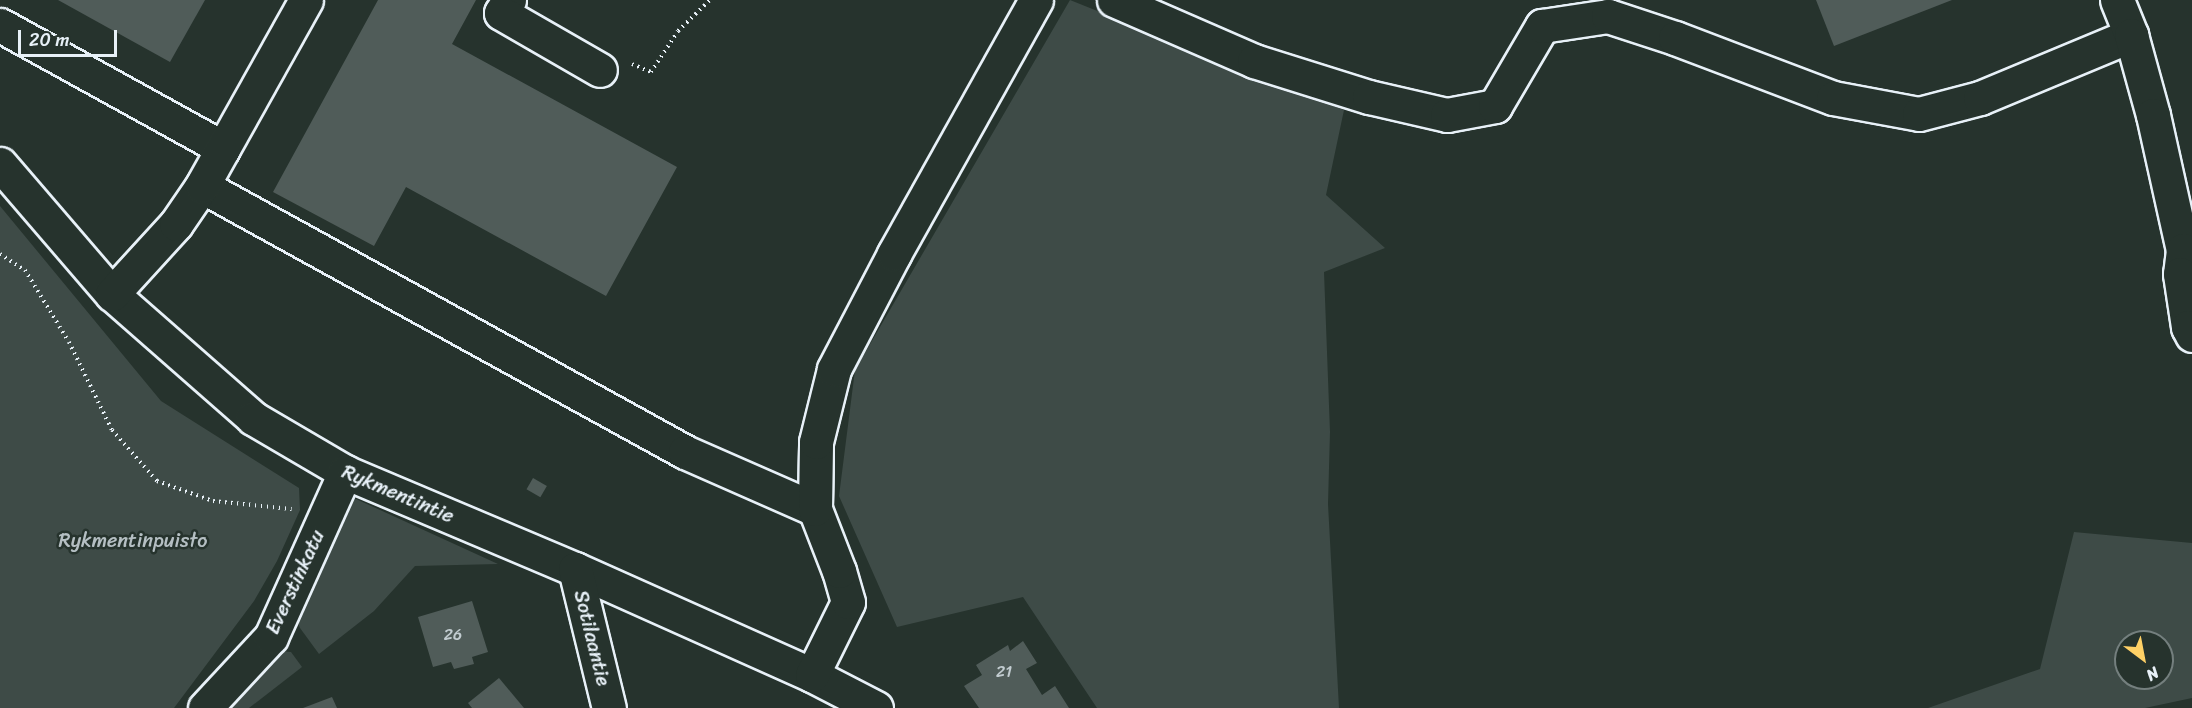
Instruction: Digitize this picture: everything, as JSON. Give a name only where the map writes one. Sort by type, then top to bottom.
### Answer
[{"type":"street","points":[[112,294],[176,224],[202,186],[306,0]]},
{"type":"street","points":[[508,0],[501,13],[600,70]]},
{"type":"street","points":[[812,675],[848,602],[839,571],[815,509],[816,442],[834,369],[894,254],[1036,0]]},
{"type":"street","points":[[1114,0],[1254,61],[1369,98],[1447,114],[1495,105],[1542,26],[1608,16],[1675,38],[1833,98],[1920,114],[1980,98],[2131,35]]},
{"type":"street","points":[[2117,0],[2131,35],[2153,115],[2183,250],[2180,274],[2188,327],[2192,335]]},
{"type":"street","points":[[0,25],[223,148]]},
{"type":"street","name":"Rykmentintie","points":[[0,164],[112,294],[253,418],[345,472],[575,569],[812,675],[876,708]]},
{"type":"street","points":[[202,186],[685,452],[815,509]]},
{"type":"street","name":"Everstinkatu","points":[[205,708],[271,638],[345,472]]},
{"type":"street","name":"Sotilaantie","points":[[575,569],[609,708]]},
{"type":"path","points":[[600,70],[614,57],[651,72],[678,32],[710,0]]},
{"type":"path","points":[[0,254],[25,270],[69,342],[112,430],[157,481],[213,501],[327,512]]},
{"type":"green space","points":[[1070,0],[1344,110],[1326,195],[1385,248],[1324,272],[1330,432],[1328,504],[1339,708],[1097,708],[1023,597],[897,627],[839,496],[855,370]]},
{"type":"green space","name":"Rykmentinpuisto","points":[[0,206],[161,401],[299,488],[300,510],[277,561],[254,601],[174,708],[0,708]]},
{"type":"green space","points":[[356,499],[498,564],[415,566],[374,611],[319,654],[300,628],[293,611],[348,503]]},
{"type":"green space","points":[[2074,532],[2192,543],[2192,698],[2145,708],[1928,708],[2040,669]]},
{"type":"green space","points":[[291,652],[302,667],[249,708],[216,708],[275,653]]},
{"type":"building","points":[[58,0],[205,0],[170,62]]},
{"type":"building","points":[[378,0],[476,0],[452,44],[677,167],[606,296],[406,187],[374,246],[273,192]]},
{"type":"building","points":[[1816,0],[1952,0],[1834,46]]},
{"type":"building","points":[[533,478],[547,486],[540,497],[526,489]]},
{"type":"building","points":[[472,601],[488,652],[472,657],[474,664],[454,669],[451,662],[433,667],[418,617]]},
{"type":"building","points":[[1023,641],[1037,663],[1026,669],[1042,695],[1055,686],[1069,708],[979,708],[964,686],[982,675],[976,665],[1008,645],[1010,651]]},
{"type":"building","points":[[499,678],[524,708],[472,708],[468,703]]},
{"type":"building","points":[[332,697],[337,708],[303,708]]}]
